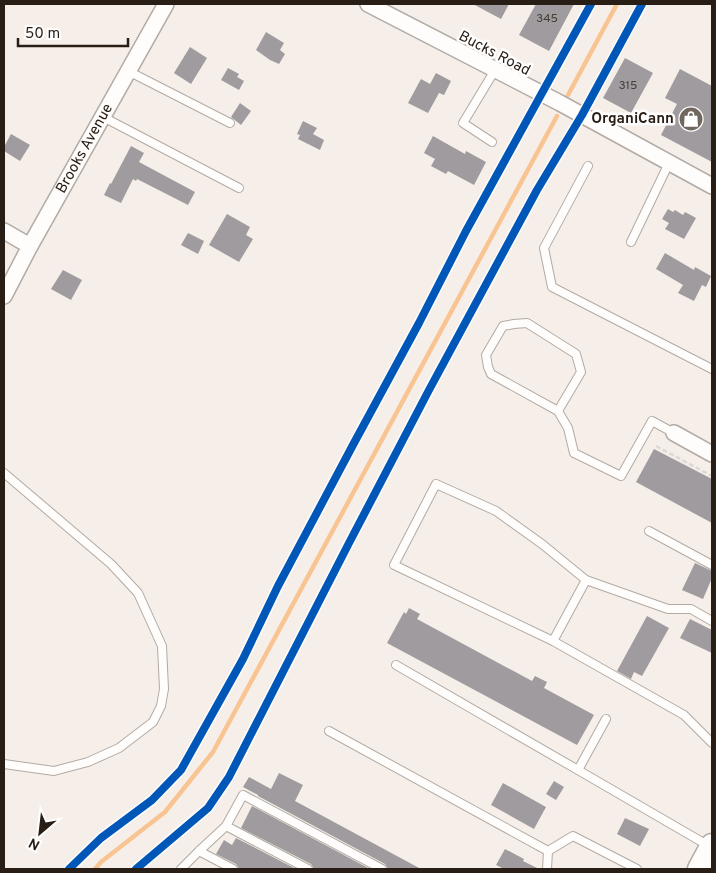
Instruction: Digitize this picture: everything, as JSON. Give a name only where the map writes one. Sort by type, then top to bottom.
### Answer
[{"type":"main road","points":[[699,869],[712,846]]},
{"type":"street","name":"Brooks Avenue","points":[[4,296],[30,246],[166,4]]},
{"type":"street","name":"Bucks Road","points":[[368,4],[567,107],[712,186]]},
{"type":"street","points":[[4,231],[30,246]]},
{"type":"street","points":[[674,433],[712,454]]},
{"type":"lane","points":[[492,142],[463,123],[495,70]]},
{"type":"lane","points":[[128,72],[230,123]]},
{"type":"lane","points":[[103,117],[239,188]]},
{"type":"lane","points":[[631,242],[669,163]]},
{"type":"lane","points":[[588,166],[544,248],[552,287],[712,369]]},
{"type":"lane","points":[[558,411],[581,372],[576,354],[527,323],[502,326],[486,355],[491,374],[558,411],[568,428],[574,453],[621,476],[652,421],[674,433]]},
{"type":"lane","points":[[4,473],[118,570],[138,593],[162,646],[164,689],[161,706],[153,722],[118,748],[88,762],[54,771],[4,764]]},
{"type":"lane","points":[[712,621],[691,610],[668,610],[586,580],[542,544],[496,511],[436,484],[394,565],[553,641],[684,715],[712,743]]},
{"type":"lane","points":[[649,531],[712,565]]},
{"type":"lane","points":[[553,641],[586,580]]},
{"type":"lane","points":[[396,665],[712,846]]},
{"type":"lane","points":[[578,770],[606,719]]},
{"type":"lane","points":[[329,731],[548,851]]},
{"type":"lane","points":[[181,869],[226,826],[243,795],[382,869]]},
{"type":"lane","points":[[226,826],[308,869]]},
{"type":"lane","points":[[548,851],[573,836],[637,869]]},
{"type":"lane","points":[[199,850],[233,869]]},
{"type":"lane","points":[[546,869],[548,851]]},
{"type":"path","points":[[656,446],[712,476]]},
{"type":"building","points":[[473,4],[509,4],[501,19]]},
{"type":"building","points":[[536,4],[574,4],[549,51],[519,35]]},
{"type":"building","points":[[266,32],[284,43],[280,50],[285,54],[279,64],[256,50]]},
{"type":"building","points":[[190,47],[207,58],[191,84],[174,73]]},
{"type":"building","points":[[625,58],[653,73],[631,113],[603,98]]},
{"type":"building","points":[[228,68],[239,74],[237,77],[244,81],[239,90],[221,80]]},
{"type":"building","name":"OrganiCann","points":[[680,69],[712,86],[712,162],[661,135],[677,104],[665,98]]},
{"type":"building","points":[[436,73],[451,81],[444,95],[439,93],[428,113],[408,103],[421,79],[430,84]]},
{"type":"building","points":[[240,103],[251,111],[241,125],[231,117]]},
{"type":"building","points":[[303,121],[317,128],[313,134],[324,140],[320,150],[298,139],[300,135],[297,134]]},
{"type":"building","points":[[11,134],[30,145],[20,161],[4,151],[4,147]]},
{"type":"building","points":[[433,136],[465,154],[466,151],[486,162],[474,185],[448,171],[446,174],[431,166],[435,159],[424,153]]},
{"type":"building","points":[[131,146],[144,153],[139,162],[195,192],[188,205],[137,179],[136,181],[133,179],[121,203],[104,195]]},
{"type":"building","points":[[668,209],[673,212],[675,210],[683,215],[685,212],[696,218],[684,239],[665,229],[669,223],[662,219]]},
{"type":"building","points":[[227,214],[250,227],[246,235],[253,239],[239,262],[209,245]]},
{"type":"building","points":[[188,233],[204,241],[198,254],[181,245]]},
{"type":"building","points":[[665,253],[694,270],[695,267],[711,276],[706,287],[702,285],[694,301],[678,293],[683,285],[656,269]]},
{"type":"building","points":[[63,270],[82,280],[71,300],[51,289]]},
{"type":"building","points":[[654,449],[712,479],[712,523],[636,482]]},
{"type":"building","points":[[695,563],[712,571],[712,578],[703,599],[682,590]]},
{"type":"building","points":[[409,608],[420,614],[417,619],[532,681],[535,676],[547,682],[544,688],[594,715],[577,745],[387,643],[404,612],[406,614]]},
{"type":"building","points":[[647,616],[669,628],[642,676],[634,672],[631,679],[617,671]]},
{"type":"building","points":[[690,619],[712,630],[712,653],[680,638]]},
{"type":"building","points":[[279,773],[303,785],[295,801],[421,869],[388,869],[385,864],[243,787],[249,777],[271,789]]},
{"type":"building","points":[[554,781],[564,787],[556,800],[546,794]]},
{"type":"building","points":[[503,783],[546,807],[534,829],[491,805]]},
{"type":"building","points":[[252,806],[370,869],[314,869],[311,864],[241,828]]},
{"type":"building","points":[[625,818],[649,829],[640,846],[617,834]]},
{"type":"building","points":[[236,838],[296,869],[239,869],[236,864],[216,854],[224,840],[232,845]]},
{"type":"building","points":[[505,849],[539,869],[504,869],[496,865]]},
{"type":"waterway","points":[[568,95],[617,4]]},
{"type":"waterway","points":[[95,869],[101,862],[165,812],[213,752],[557,116]]},
{"type":"cycle path","points":[[69,869],[101,838],[152,800],[181,770],[243,659],[278,586],[419,323],[466,231],[591,4]]},
{"type":"cycle path","points":[[136,869],[208,808],[229,777],[429,390],[537,190],[582,115],[642,4]]},
{"type":"place","name":"OrganiCann","points":[[691,119]]}]
